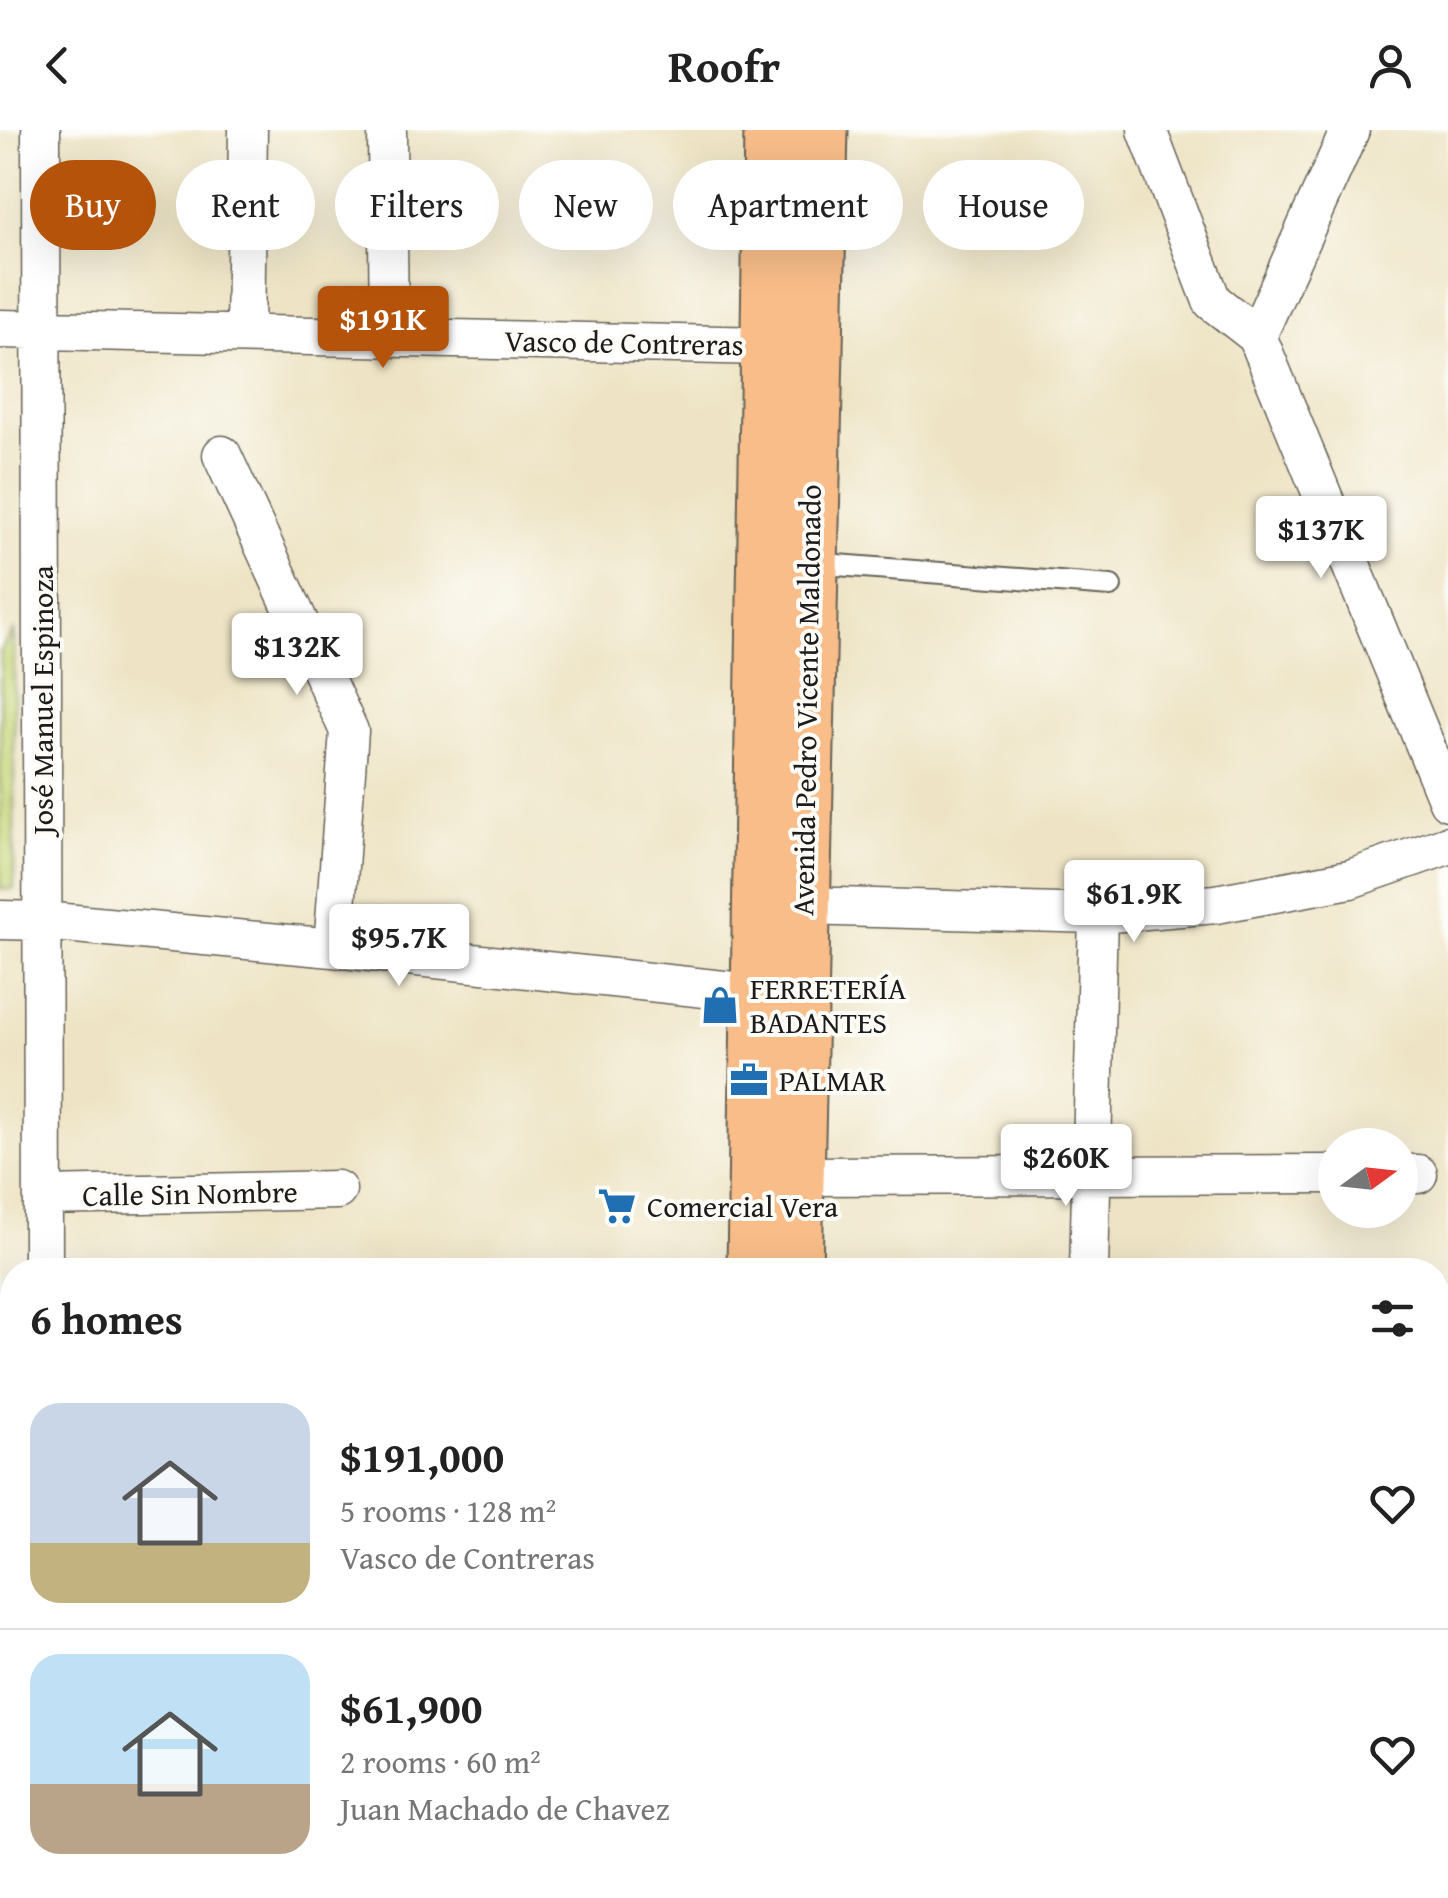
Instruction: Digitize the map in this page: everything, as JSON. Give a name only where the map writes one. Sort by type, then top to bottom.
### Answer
[{"type":"main road","name":"Avenida Pedro Vicente Maldonado","points":[[755,1258],[772,130]]},
{"type":"main road","name":"Avenida Pedro Vicente Maldonado","points":[[794,1258],[820,130]]},
{"type":"street","name":"José Manuel Espinoza","points":[[41,130],[43,1258]]},
{"type":"street","points":[[246,334],[248,130]]},
{"type":"street","points":[[387,130],[390,337]]},
{"type":"street","points":[[1147,130],[1212,301],[1257,336],[1448,801]]},
{"type":"street","points":[[1257,336],[1350,130]]},
{"type":"street","name":"Vasco de Contreras","points":[[0,329],[768,346]]},
{"type":"street","points":[[222,455],[349,731],[333,948]]},
{"type":"street","points":[[802,906],[1098,914],[1216,904],[1350,879],[1448,845]]},
{"type":"street","points":[[1088,1258],[1098,914]]},
{"type":"street","points":[[0,920],[333,948],[761,994]]},
{"type":"street","points":[[796,1176],[1318,1174]]},
{"type":"street","name":"Calle Sin Nombre","points":[[43,1196],[336,1190]]},
{"type":"lane","points":[[809,563],[1110,586]]},
{"type":"green space","points":[[14,631],[14,889],[0,889],[0,651]]},
{"type":"place","name":"FERRETERÍA BADANTES","points":[[720,1005]]},
{"type":"place","name":"PALMAR","points":[[749,1080]]},
{"type":"place","name":"Comercial Vera","points":[[617,1206]]}]
